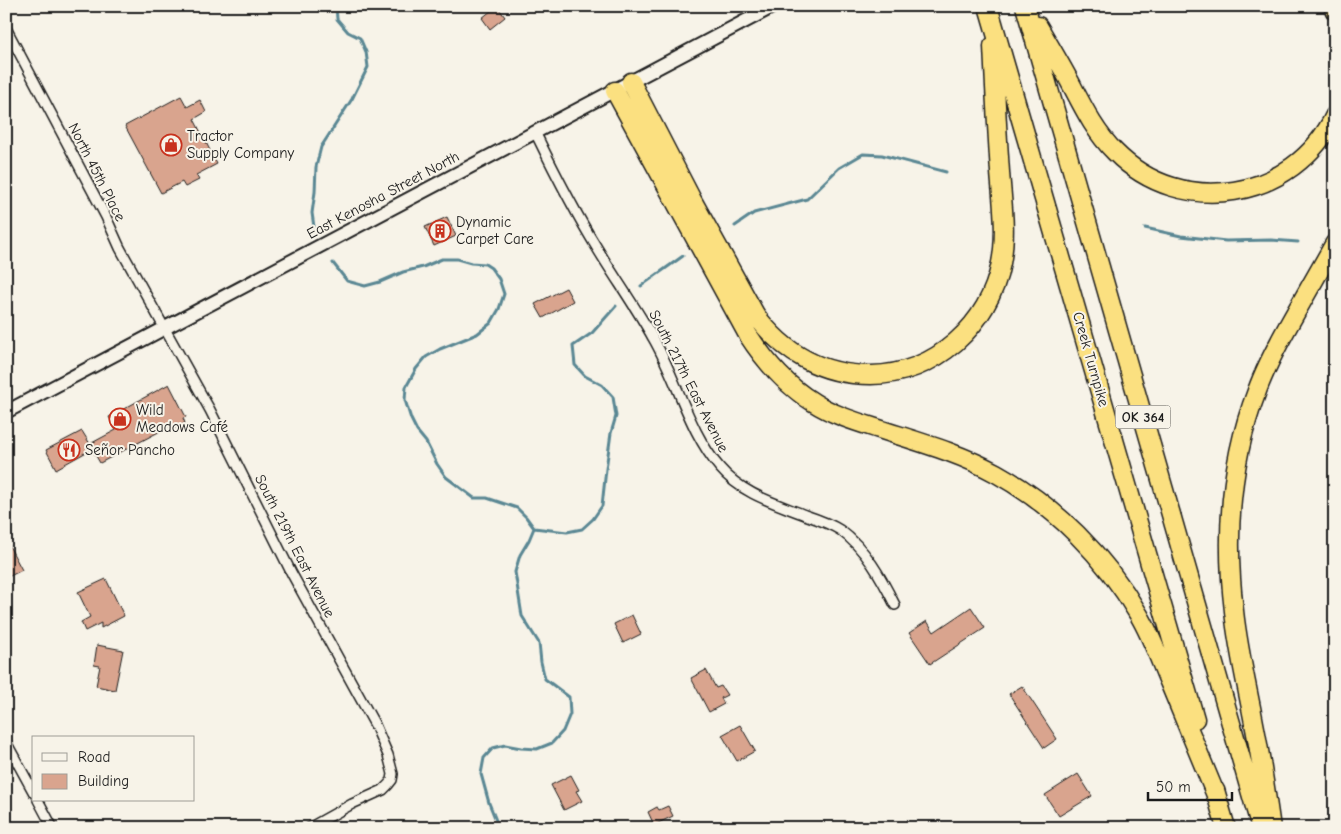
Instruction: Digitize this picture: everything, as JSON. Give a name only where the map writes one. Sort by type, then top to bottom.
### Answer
[{"type":"highway","points":[[1026,6],[1079,100],[1106,143],[1129,165],[1164,185],[1190,191],[1218,193],[1244,190],[1257,186],[1290,169],[1303,158],[1323,136],[1335,115]]},
{"type":"highway","name":"OK 364","points":[[1026,6],[1262,828]]},
{"type":"highway","points":[[1333,6],[1335,11]]},
{"type":"highway","points":[[631,82],[728,265],[755,314],[768,331],[792,352],[825,368],[862,375],[897,372],[931,359],[963,336],[989,302],[999,274],[1004,247],[990,12]]},
{"type":"highway","name":"Creek Turnpike","points":[[990,12],[1226,828]]},
{"type":"highway","points":[[615,91],[748,335],[760,354],[774,370],[800,394],[833,412],[853,421],[950,452],[995,473],[1049,509],[1085,542],[1126,595],[1147,631],[1218,800]]},
{"type":"highway","points":[[1272,828],[1234,612],[1230,573],[1232,496],[1242,436],[1257,389],[1278,345],[1335,243]]},
{"type":"main road","name":"East Kenosha Street North","points":[[6,412],[774,6]]},
{"type":"street","name":"North 45th Place","points":[[6,28],[106,217],[120,248],[164,328]]},
{"type":"street","name":"South 217th East Avenue","points":[[535,132],[587,231],[668,365],[697,432],[712,458],[732,480],[744,489],[824,522],[852,540],[872,563],[895,605]]},
{"type":"street","name":"South 219th East Avenue","points":[[164,328],[214,419],[292,574],[375,725],[391,765],[392,780],[383,790],[352,804],[309,828]]},
{"type":"street","points":[[6,742],[32,789]]},
{"type":"street","points":[[39,802],[53,828]]},
{"type":"street","points":[[6,823],[9,828]]},
{"type":"building","points":[[497,6],[505,17],[490,29],[482,18]]},
{"type":"building","name":"Tractor Supply Company","points":[[181,96],[187,107],[200,100],[206,112],[194,119],[217,164],[196,175],[199,180],[185,187],[182,182],[161,193],[125,126]]},
{"type":"building","name":"Dynamic Carpet Care","points":[[447,217],[456,236],[434,246],[425,227]]},
{"type":"building","points":[[566,288],[573,301],[543,318],[535,304]]},
{"type":"building","points":[[169,384],[186,417],[183,418],[185,423],[172,430],[170,426],[100,463],[92,449],[56,469],[46,450],[82,431],[90,444],[116,430],[109,417]]},
{"type":"building","points":[[6,540],[22,570],[6,578]]},
{"type":"building","points":[[106,579],[124,616],[101,628],[101,623],[85,631],[81,622],[90,617],[78,592]]},
{"type":"building","points":[[971,607],[985,628],[930,664],[909,633],[927,621],[934,632]]},
{"type":"building","points":[[632,615],[641,634],[623,643],[614,624]]},
{"type":"building","points":[[97,645],[123,650],[115,690],[96,686],[100,666],[94,665]]},
{"type":"building","points":[[706,670],[716,688],[721,686],[727,695],[721,698],[724,704],[709,712],[691,678]]},
{"type":"building","points":[[1022,686],[1057,739],[1044,748],[1009,694]]},
{"type":"building","points":[[740,725],[755,751],[737,761],[722,735]]},
{"type":"building","points":[[1078,774],[1092,796],[1059,816],[1045,795]]},
{"type":"building","points":[[571,775],[579,790],[576,791],[582,801],[564,810],[551,785]]},
{"type":"building","points":[[668,806],[673,816],[654,825],[648,812],[657,807],[659,810]]},
{"type":"waterway","points":[[314,227],[312,213],[316,167],[321,147],[352,99],[368,67],[366,52],[360,38],[348,32],[337,19],[336,6]]},
{"type":"waterway","points":[[735,226],[754,213],[807,199],[839,168],[863,154],[882,155],[946,172]]},
{"type":"waterway","points":[[1145,228],[1181,236],[1226,241],[1271,240],[1298,242]]},
{"type":"waterway","points":[[641,286],[683,256]]},
{"type":"waterway","points":[[333,263],[347,281],[365,286],[442,259],[457,259],[485,264],[491,268],[499,279],[504,294],[499,309],[491,323],[477,334],[440,349],[426,357],[416,369],[406,387],[405,400],[417,431],[426,442],[446,477],[474,498],[487,498],[517,508],[534,528],[567,532],[582,529],[593,519],[602,506],[611,433],[616,416],[613,397],[602,385],[585,376],[575,365],[573,346],[592,333],[616,306]]},
{"type":"waterway","points":[[499,828],[489,803],[481,774],[484,758],[493,748],[505,745],[537,749],[552,743],[563,731],[570,714],[569,697],[545,679],[539,643],[522,616],[515,572],[520,555],[534,528]]},
{"type":"place","name":"Tractor Supply Company","points":[[171,145]]},
{"type":"place","name":"Dynamic Carpet Care","points":[[440,231]]},
{"type":"place","name":"Wild Meadows Café","points":[[120,419]]},
{"type":"place","name":"Señor Pancho","points":[[69,450]]}]
